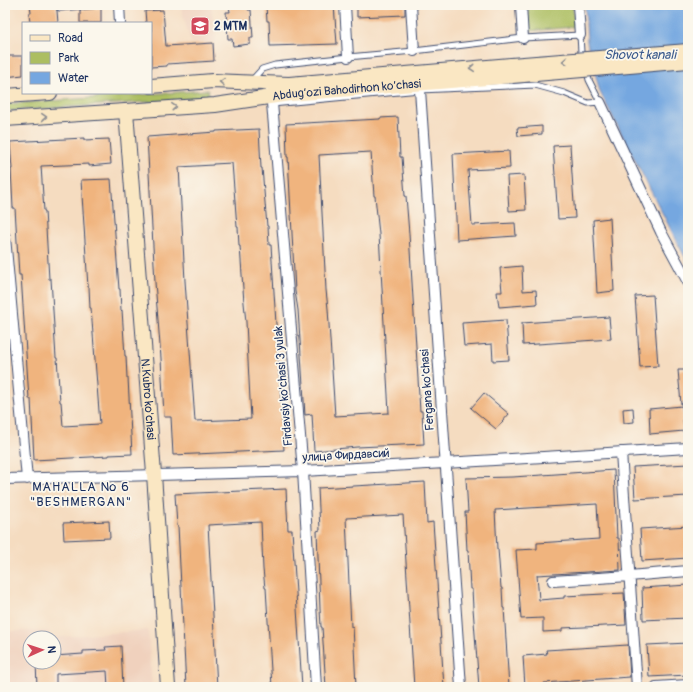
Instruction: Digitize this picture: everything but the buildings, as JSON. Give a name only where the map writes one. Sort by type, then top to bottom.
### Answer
[{"type":"main road","name":"Abdug’ozi Bahodirhon ko’chasi","points":[[511,70],[688,51]]},
{"type":"main road","name":"Abdug’ozi Bahodirhon ko’chasi","points":[[5,119],[215,105],[272,94],[289,84],[511,70],[688,61]]},
{"type":"main road","name":"Abdug’ozi Bahodirhon ko’chasi","points":[[152,86],[213,81],[248,83],[272,94]]},
{"type":"main road","points":[[5,96],[35,94]]},
{"type":"main road","name":"N.Kubro ko'chasi","points":[[126,111],[154,474],[168,687]]},
{"type":"street","points":[[119,5],[120,22]]},
{"type":"street","points":[[345,5],[348,57]]},
{"type":"street","points":[[411,5],[414,51]]},
{"type":"street","points":[[521,5],[523,38]]},
{"type":"street","points":[[578,5],[580,35]]},
{"type":"street","name":"Fergana ko'chasi","points":[[420,90],[461,687]]},
{"type":"street","name":"Firdavsiy ko'chasi 3 yulak","points":[[272,94],[303,471],[316,687]]},
{"type":"street","points":[[600,102],[662,232],[688,282]]},
{"type":"street","points":[[5,237],[27,479]]},
{"type":"street","name":"улица Фирдавсий","points":[[5,479],[303,471],[688,448]]},
{"type":"street","points":[[621,452],[637,687]]},
{"type":"street","points":[[553,581],[688,571]]},
{"type":"street","points":[[656,687],[688,685]]},
{"type":"lane","points":[[60,8],[94,5]]},
{"type":"lane","points":[[248,83],[262,69],[275,65],[523,38],[580,35],[581,52],[589,80],[600,102],[588,103],[564,93],[535,85],[272,94]]},
{"type":"shaded area","name":"2 MTM","points":[[180,5],[211,5],[216,42],[191,43]]},
{"type":"shaded area","points":[[148,630],[152,687],[5,687],[5,631],[22,631],[22,670],[62,670],[62,637]]},
{"type":"green space","points":[[528,5],[573,5],[574,27],[529,31]]},
{"type":"green space","points":[[208,90],[209,98],[5,111],[5,104]]},
{"type":"water","name":"Shovot kanali","points":[[585,5],[688,5],[688,263],[600,92],[587,42]]},
{"type":"place","name":"2 MTM","points":[[200,26]]},
{"type":"district","name":"MAHALLA № 6 \"BESHMERGAN\"","points":[[81,494]]}]
